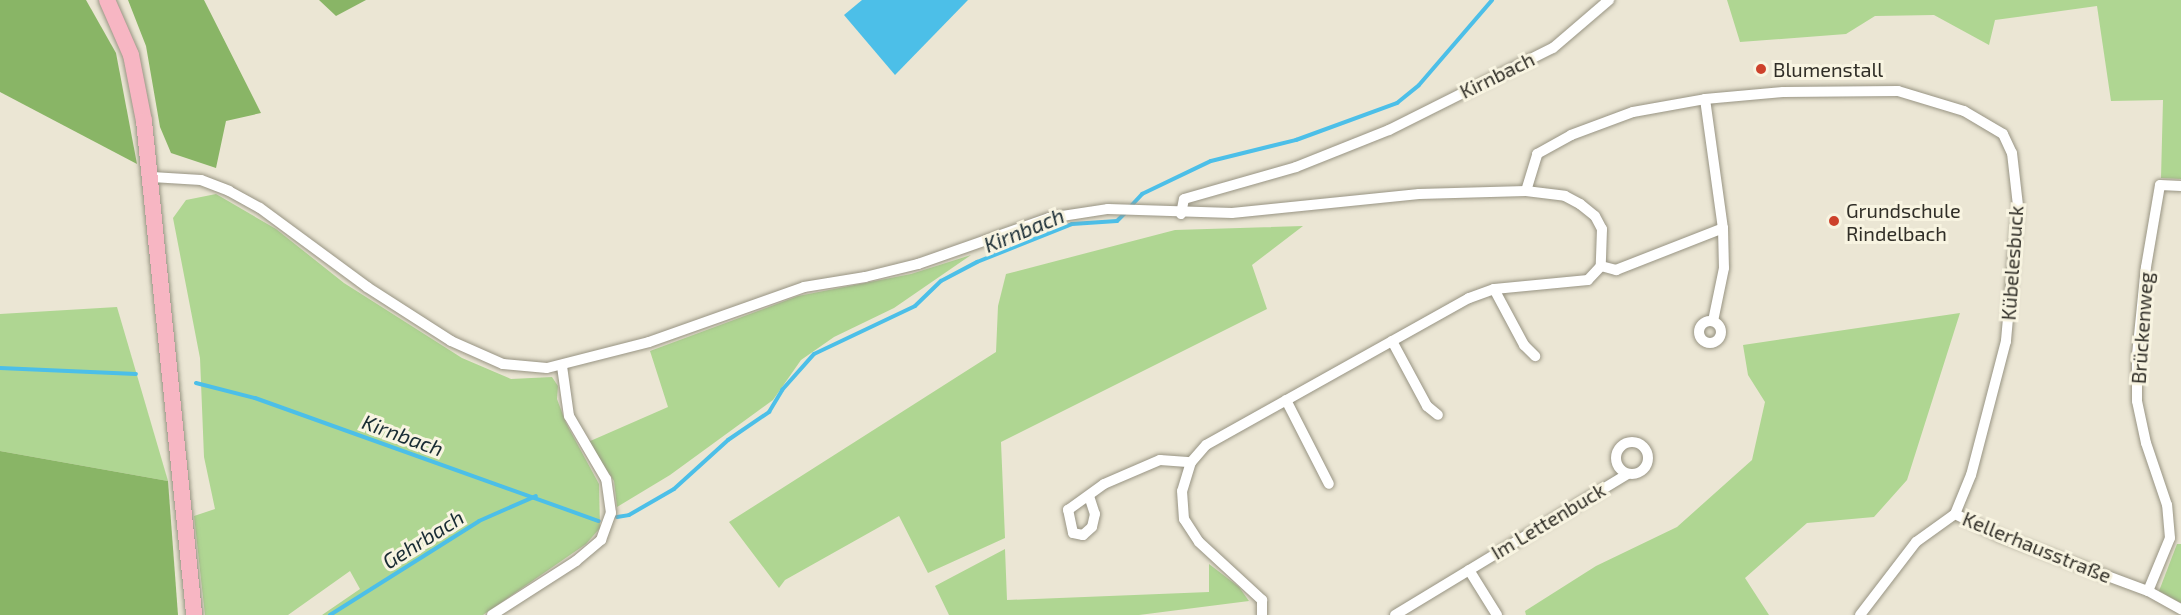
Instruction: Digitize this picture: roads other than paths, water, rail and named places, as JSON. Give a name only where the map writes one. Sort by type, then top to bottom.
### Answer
[{"type":"main road","points":[[107,0],[131,55],[140,87],[152,177],[194,615]]},
{"type":"street","name":"Kirnbach","points":[[1181,214],[1184,199],[1296,167],[1389,130],[1552,48],[1610,0]]},
{"type":"street","name":"Kübelesbuck","points":[[1526,192],[1537,154],[1571,135],[1633,112],[1705,99],[1783,92],[1898,91],[1964,111],[2003,134],[2012,153],[2018,206],[2006,341],[1978,453],[1955,514]]},
{"type":"street","points":[[1705,99],[1723,228],[1724,268],[1713,321]]},
{"type":"street","points":[[152,177],[201,180],[260,208],[400,310],[480,355],[523,368],[562,366],[649,342],[804,287],[865,278],[1049,218],[1108,209],[1181,214],[1232,213],[1419,194],[1526,192],[1565,196],[1595,216],[1602,229],[1601,266],[1588,280],[1494,289],[1469,298],[1206,445],[1191,462],[1182,491],[1184,519],[1199,542],[1262,600],[1262,615]]},
{"type":"street","name":"Brückenweg","points":[[2148,591],[2170,538],[2167,505],[2146,444],[2138,401],[2137,356],[2146,267],[2160,185],[2181,186]]},
{"type":"street","points":[[1601,266],[1616,270],[1723,228]]},
{"type":"street","points":[[1494,289],[1524,345],[1535,356]]},
{"type":"street","points":[[1392,341],[1427,406],[1438,415]]},
{"type":"street","points":[[492,615],[576,561],[601,540],[611,513],[606,479],[569,416],[562,366]]},
{"type":"street","points":[[1286,400],[1329,484]]},
{"type":"street","points":[[1089,496],[1104,484],[1160,460],[1191,462]]},
{"type":"street","name":"Im Lettenbuck","points":[[1398,614],[1628,474]]},
{"type":"street","name":"Kellerhausstraße","points":[[1860,615],[1916,542],[1955,514],[2000,536],[2148,591],[2181,609]]},
{"type":"street","name":"Im Lettenbuck","points":[[1469,570],[1497,615]]},
{"type":"water","points":[[862,0],[968,0],[895,75],[844,15]]},
{"type":"waterway","name":"Kirnbach","points":[[1130,207],[1142,194],[1211,161],[1296,140],[1397,103],[1419,85],[1492,0]]},
{"type":"waterway","name":"Kirnbach","points":[[617,517],[629,515],[674,489],[728,440],[769,412],[782,390],[814,354],[915,306],[941,281],[977,262],[1072,224],[1117,221],[1125,213]]},
{"type":"waterway","name":"Kirnbach","points":[[0,368],[136,374]]},
{"type":"waterway","name":"Kirnbach","points":[[196,383],[255,398],[599,521]]},
{"type":"waterway","name":"Gehrbach","points":[[330,615],[479,521],[536,496]]},
{"type":"place","name":"Blumenstall","points":[[1761,69]]},
{"type":"place","name":"Grundschule Rindelbach","points":[[1834,221]]}]
